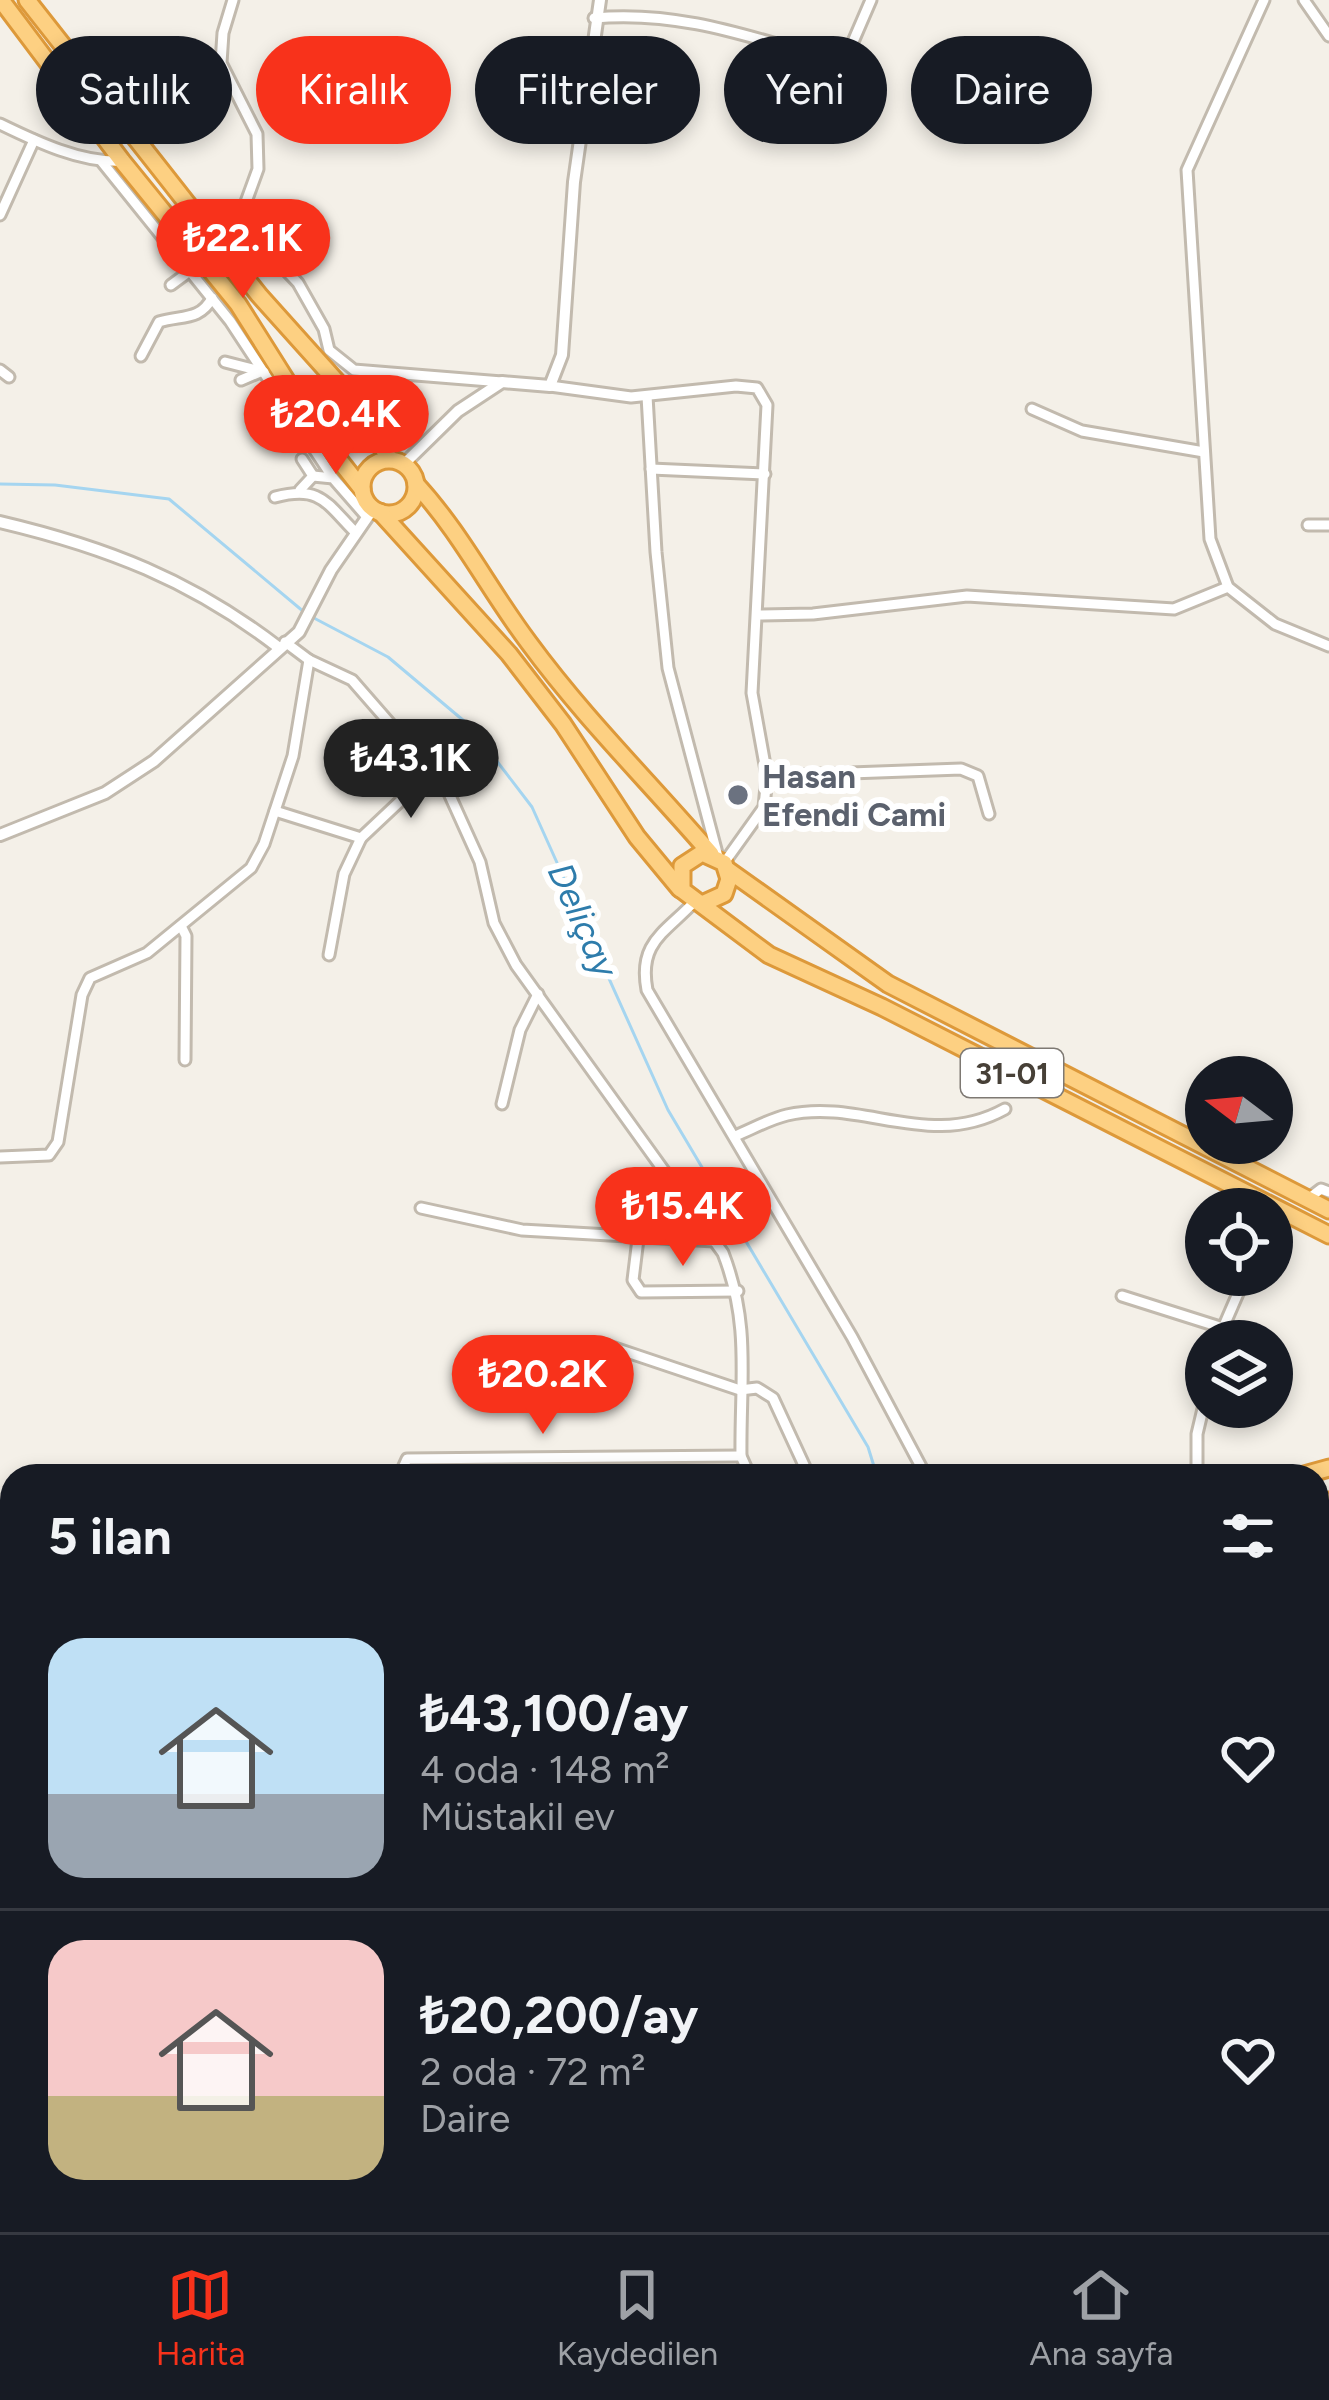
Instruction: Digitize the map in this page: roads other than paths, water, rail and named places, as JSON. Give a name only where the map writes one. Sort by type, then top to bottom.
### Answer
[{"type":"highway","points":[[1,0],[238,304],[325,442],[362,489],[373,513],[395,513],[408,505],[416,484],[337,382],[259,296],[27,0]]},
{"type":"highway","points":[[362,489],[369,468],[397,462]]},
{"type":"highway","name":"31-01","points":[[416,484],[470,550],[525,638],[586,717],[720,861],[888,984],[1329,1210]]},
{"type":"highway","name":"31-01","points":[[373,513],[508,654],[562,724],[637,837],[716,919],[769,955],[902,1017],[1329,1235]]},
{"type":"highway","points":[[687,860],[720,861],[724,894],[692,898],[679,874],[687,860]]},
{"type":"street","points":[[233,0],[223,33],[221,63],[256,134],[258,169],[239,221],[298,284],[324,329],[329,350],[354,370],[550,386],[631,398],[736,386],[757,388],[766,406],[765,474],[752,693],[767,776],[764,807],[720,861]]},
{"type":"street","points":[[550,386],[562,355],[574,182],[600,0]]},
{"type":"street","points":[[594,18],[640,14],[695,23],[835,61],[846,58],[871,0]]},
{"type":"street","points":[[1264,0],[1187,170],[1210,539],[1228,587],[1275,624],[1329,646]]},
{"type":"street","points":[[1304,0],[1329,37]]},
{"type":"street","points":[[0,124],[102,162],[122,161]]},
{"type":"street","points":[[0,215],[34,140]]},
{"type":"street","points":[[0,835],[104,793],[154,761],[298,632],[356,533],[373,513],[333,478],[212,298],[102,162]]},
{"type":"street","points":[[171,285],[190,271]]},
{"type":"street","points":[[141,356],[159,322],[196,316],[212,298]]},
{"type":"street","points":[[225,362],[262,372]]},
{"type":"street","points":[[241,380],[262,372]]},
{"type":"street","points":[[397,462],[502,382]]},
{"type":"street","points":[[647,395],[668,668],[720,861]]},
{"type":"street","points":[[1032,409],[1082,430],[1204,452]]},
{"type":"street","points":[[302,459],[314,476],[333,478]]},
{"type":"street","points":[[652,469],[765,474]]},
{"type":"street","points":[[301,490],[314,476]]},
{"type":"street","points":[[275,497],[301,490],[322,496],[356,533]]},
{"type":"street","points":[[0,522],[79,542],[158,571],[308,660],[352,680],[447,789],[480,862],[494,922],[516,965],[714,1240],[738,1291],[743,1326],[740,1390],[745,1464]]},
{"type":"street","points":[[1308,525],[1329,525]]},
{"type":"street","points":[[758,615],[813,614],[968,596],[1174,609],[1228,587]]},
{"type":"street","points":[[0,1157],[49,1155],[58,1142],[82,995],[90,978],[147,952],[251,868],[275,812],[303,711],[308,660]]},
{"type":"street","points":[[767,776],[961,769],[977,776],[989,814]]},
{"type":"street","points":[[328,955],[344,874],[361,838],[431,772]]},
{"type":"street","points":[[275,812],[361,838]]},
{"type":"street","points":[[692,898],[649,944],[643,968],[646,989],[852,1337],[920,1464]]},
{"type":"street","points":[[181,926],[187,936],[185,1060]]},
{"type":"street","points":[[502,1104],[520,1030],[538,994]]},
{"type":"street","points":[[735,1136],[788,1114],[834,1114],[941,1127],[976,1124],[1005,1109]]},
{"type":"street","points":[[1308,1199],[1321,1190],[1329,1192]]},
{"type":"street","points":[[421,1208],[521,1230],[714,1240]]},
{"type":"street","points":[[638,1239],[634,1280],[641,1292],[738,1291]]},
{"type":"street","points":[[1122,1296],[1198,1320]]},
{"type":"street","points":[[600,1342],[740,1390],[757,1388],[773,1398],[803,1464]]},
{"type":"street","points":[[1197,1464],[1198,1428]]},
{"type":"street","points":[[405,1464],[407,1459],[741,1456]]},
{"type":"waterway","name":"Deliçay","points":[[0,484],[55,485],[169,499],[304,612]]},
{"type":"waterway","name":"Deliçay","points":[[312,617],[388,657],[470,726],[532,807],[668,1110],[868,1447],[873,1464]]},
{"type":"place","name":"Hasan Efendi Cami","points":[[738,795]]}]
